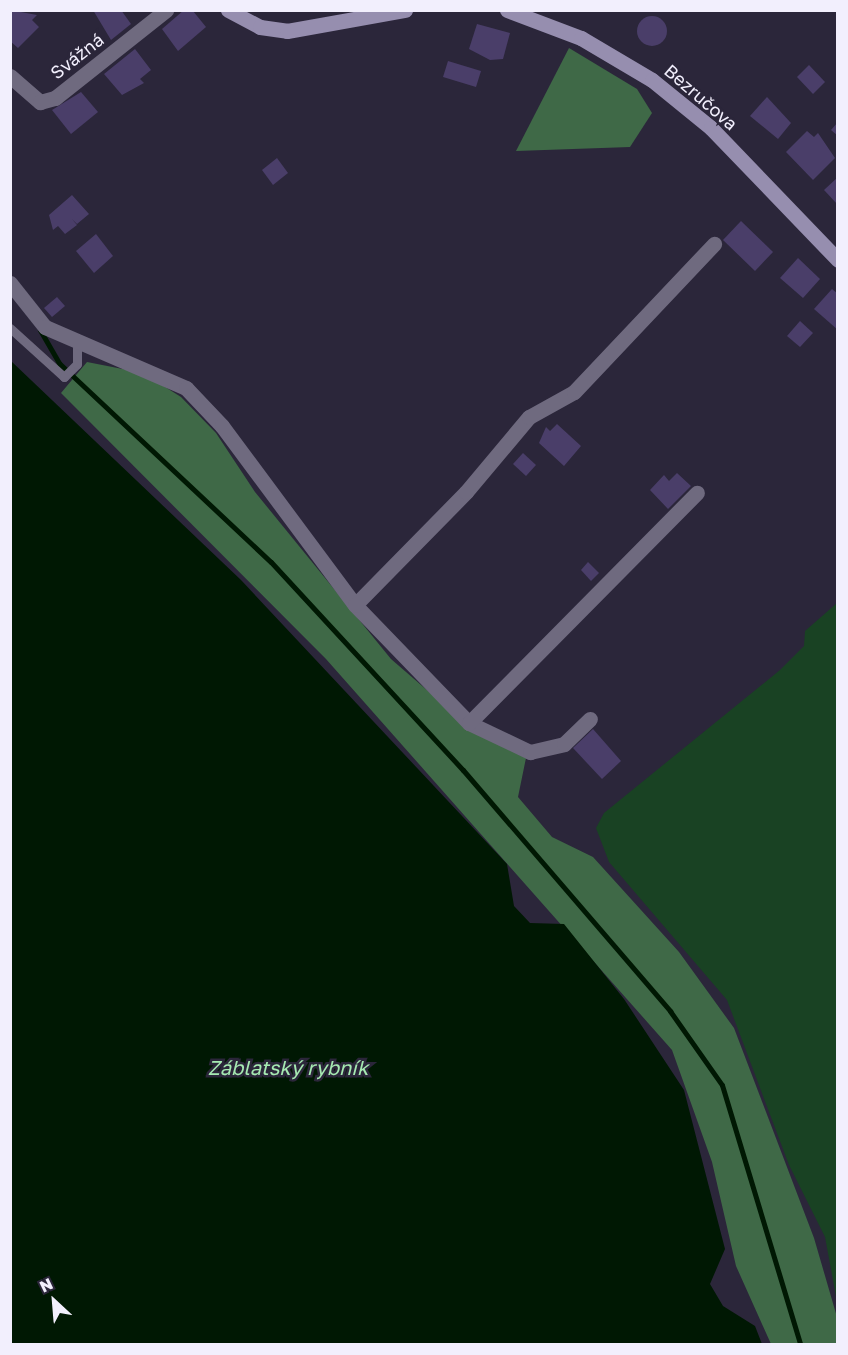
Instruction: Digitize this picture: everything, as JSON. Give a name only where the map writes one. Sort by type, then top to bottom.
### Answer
[{"type":"main road","points":[[228,10],[260,27],[296,31],[405,10]]},
{"type":"main road","name":"Bezručova","points":[[507,10],[581,38],[659,85],[711,128],[837,260]]},
{"type":"street","name":"Svážná","points":[[10,76],[40,102],[55,98],[166,10]]},
{"type":"street","points":[[355,605],[466,492],[529,417],[574,392],[714,244]]},
{"type":"street","points":[[10,283],[45,327],[77,345],[148,367],[186,388],[222,426],[355,605],[469,723],[530,752],[564,744],[590,719]]},
{"type":"street","points":[[469,723],[696,493]]},
{"type":"lane","points":[[10,328],[64,377],[77,364],[77,345]]},
{"type":"green space","points":[[569,48],[637,89],[652,113],[630,147],[516,151]]},
{"type":"green space","points":[[87,362],[143,373],[181,397],[216,433],[255,492],[391,659],[473,730],[526,758],[518,797],[552,837],[593,857],[679,952],[734,1028],[814,1238],[837,1317],[837,1344],[771,1344],[736,1266],[712,1162],[672,1050],[326,659],[61,393]]},
{"type":"green space","points":[[837,603],[837,1302],[825,1237],[789,1165],[727,1000],[609,862],[596,828],[604,813],[780,670],[804,646],[805,631]]},
{"type":"water","name":"Záblatský rybník","points":[[11,361],[241,580],[507,864],[514,906],[530,923],[564,924],[624,999],[684,1090],[725,1249],[710,1284],[723,1306],[755,1326],[762,1344],[11,1344]]},
{"type":"building","points":[[10,10],[37,15],[32,20],[39,27],[18,48],[10,41]]},
{"type":"building","points":[[93,10],[121,10],[131,24],[111,40]]},
{"type":"building","points":[[184,10],[193,11],[206,27],[178,51],[162,29]]},
{"type":"building","points":[[652,16],[663,20],[667,31],[663,42],[652,46],[641,42],[637,31],[641,20]]},
{"type":"building","points":[[477,24],[510,33],[503,59],[490,60],[469,49]]},
{"type":"building","points":[[135,49],[151,70],[140,79],[144,83],[122,95],[104,74]]},
{"type":"building","points":[[448,61],[481,71],[476,87],[443,77]]},
{"type":"building","points":[[809,65],[825,82],[813,94],[797,77]]},
{"type":"building","points":[[81,92],[98,112],[71,134],[52,110]]},
{"type":"building","points":[[767,97],[791,123],[778,139],[750,116]]},
{"type":"building","points":[[838,122],[838,136],[831,130]]},
{"type":"building","points":[[807,131],[814,137],[818,133],[835,158],[813,180],[786,152]]},
{"type":"building","points":[[277,158],[288,173],[273,185],[262,170]]},
{"type":"building","points":[[838,177],[838,205],[824,190]]},
{"type":"building","points":[[72,195],[89,214],[77,224],[72,219],[77,225],[65,234],[58,226],[53,230],[49,215]]},
{"type":"building","points":[[741,221],[773,252],[755,271],[723,240]]},
{"type":"building","points":[[96,234],[113,256],[94,273],[76,251]]},
{"type":"building","points":[[798,258],[820,279],[803,298],[780,278]]},
{"type":"building","points":[[832,289],[838,294],[838,330],[814,309]]},
{"type":"building","points":[[57,297],[65,306],[52,317],[44,308]]},
{"type":"building","points":[[800,321],[813,333],[800,347],[787,336]]},
{"type":"building","points":[[557,424],[581,446],[564,466],[539,443],[546,427],[550,431]]},
{"type":"building","points":[[523,453],[536,465],[526,476],[513,464]]},
{"type":"building","points":[[677,473],[691,486],[668,509],[650,490],[664,475],[669,481]]},
{"type":"building","points":[[588,562],[599,573],[591,581],[581,570]]},
{"type":"building","points":[[593,729],[621,761],[602,779],[573,748]]},
{"type":"waterway","points":[[40,330],[60,364],[271,562],[463,770],[670,1011],[722,1085],[800,1344]]}]
